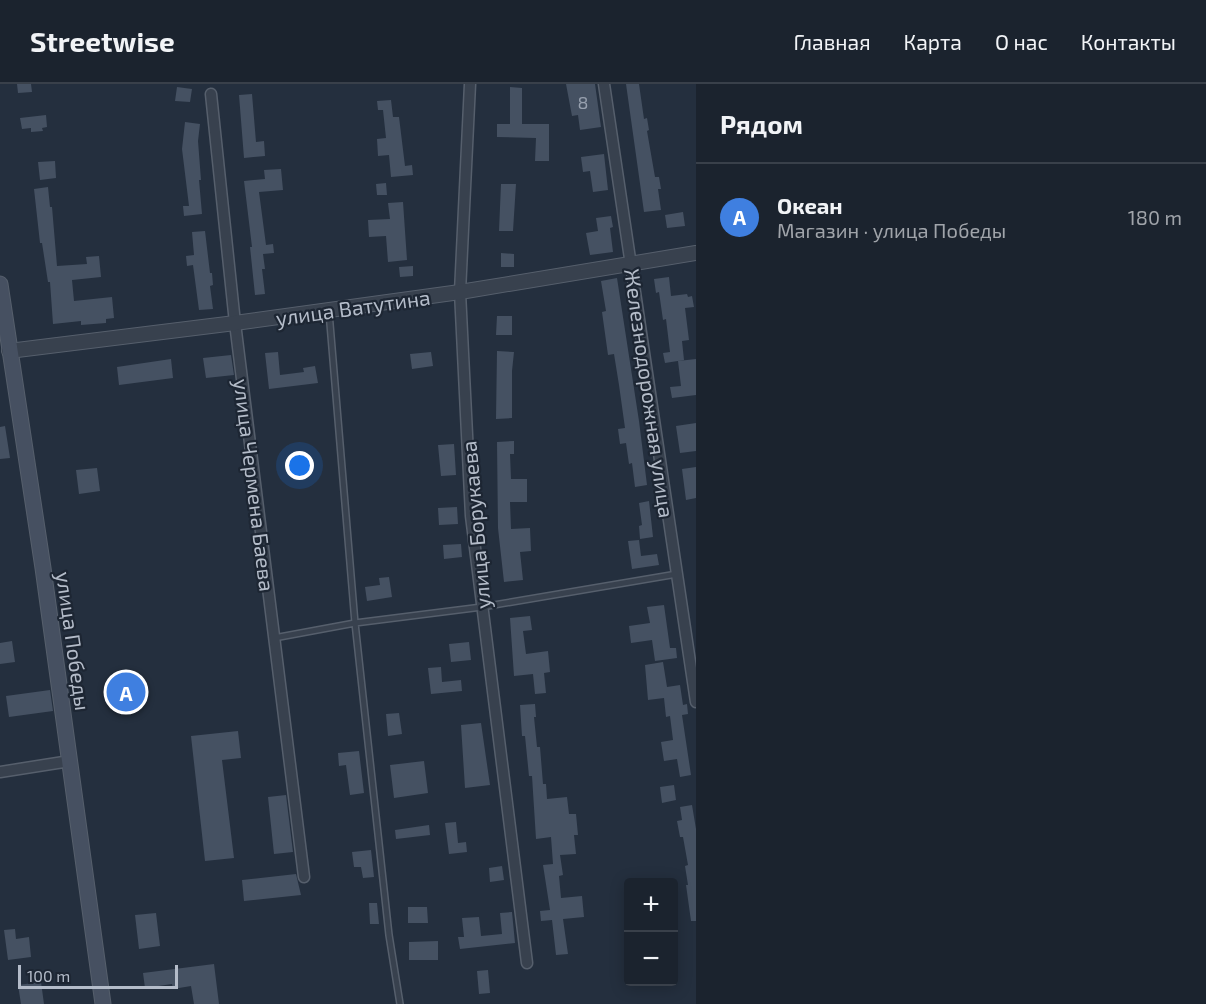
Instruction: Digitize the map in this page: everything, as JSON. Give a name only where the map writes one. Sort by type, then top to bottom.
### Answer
[{"type":"main road","name":"улица Победы","points":[[0,284],[4,352],[43,568],[103,1004]]},
{"type":"street","name":"улица Борукаева","points":[[470,84],[460,292],[471,516],[527,963]]},
{"type":"street","name":"Железнодорожная улица","points":[[604,84],[696,702]]},
{"type":"street","name":"улица Чермена Баева","points":[[211,94],[235,323],[304,877]]},
{"type":"street","name":"улица Ватутина","points":[[4,352],[460,292],[696,253]]},
{"type":"street","points":[[0,772],[70,761]]},
{"type":"lane","points":[[328,310],[355,623],[389,935],[400,1004]]},
{"type":"lane","points":[[274,639],[355,623],[482,607],[677,574]]},
{"type":"building","points":[[17,84],[31,84],[32,92],[18,93]]},
{"type":"building","points":[[566,84],[595,84],[601,127],[580,130],[578,115],[572,116]]},
{"type":"building","points":[[626,84],[639,84],[644,119],[647,118],[655,177],[659,177],[661,210],[644,212]]},
{"type":"building","points":[[177,87],[192,89],[190,102],[175,101]]},
{"type":"building","points":[[510,87],[522,88],[522,124],[549,124],[549,161],[535,161],[536,138],[497,137],[497,124],[510,124]]},
{"type":"building","points":[[252,94],[256,142],[264,141],[265,156],[244,158],[239,95]]},
{"type":"building","points":[[391,100],[393,117],[399,117],[405,166],[412,165],[413,175],[391,177],[389,155],[378,156],[377,139],[386,138],[383,110],[378,110],[377,101]]},
{"type":"building","points":[[46,115],[47,127],[42,128],[43,131],[31,132],[31,128],[22,129],[20,118]]},
{"type":"building","points":[[185,122],[200,124],[198,141],[202,214],[184,216],[183,206],[189,206],[182,149]]},
{"type":"building","points":[[604,154],[608,190],[593,192],[590,171],[583,172],[581,157]]},
{"type":"building","points":[[55,161],[56,178],[40,180],[38,162]]},
{"type":"building","points":[[281,169],[283,190],[259,192],[266,245],[273,244],[274,253],[263,254],[265,294],[255,295],[244,181],[265,179],[264,170]]},
{"type":"building","points":[[386,183],[387,195],[377,195],[376,184]]},
{"type":"building","points":[[501,184],[516,184],[513,231],[499,231]]},
{"type":"building","points":[[48,187],[57,266],[87,264],[86,257],[99,256],[101,277],[72,280],[74,301],[112,297],[114,318],[106,319],[106,323],[81,325],[81,321],[53,324],[50,282],[48,282],[42,243],[40,243],[34,189]]},
{"type":"building","points":[[403,202],[407,260],[388,262],[386,236],[369,237],[368,220],[390,219],[388,203]]},
{"type":"building","points":[[683,212],[685,226],[667,228],[665,215]]},
{"type":"building","points":[[611,216],[613,252],[590,255],[586,233],[598,231],[596,218]]},
{"type":"building","points":[[205,231],[210,273],[212,273],[213,285],[210,286],[213,309],[199,310],[193,265],[187,266],[186,256],[194,255],[192,232]]},
{"type":"building","points":[[501,253],[514,254],[514,267],[501,267]]},
{"type":"building","points":[[413,266],[413,276],[400,277],[399,267]]},
{"type":"building","points":[[669,277],[671,296],[687,294],[688,297],[692,296],[694,307],[685,308],[689,340],[682,341],[684,360],[665,363],[663,353],[670,352],[666,319],[663,320],[659,292],[656,293],[654,279]]},
{"type":"building","points":[[617,278],[647,485],[635,487],[632,463],[629,464],[626,443],[620,444],[618,429],[625,428],[614,354],[608,355],[602,312],[606,311],[601,281]]},
{"type":"building","points":[[497,316],[512,316],[512,335],[496,335]]},
{"type":"building","points":[[497,351],[514,352],[512,418],[496,419]]},
{"type":"building","points":[[278,352],[280,375],[304,372],[303,368],[315,366],[318,383],[269,389],[265,353]]},
{"type":"building","points":[[431,352],[433,366],[412,369],[410,354]]},
{"type":"building","points":[[231,355],[234,375],[206,378],[203,358]]},
{"type":"building","points":[[171,359],[173,378],[119,385],[117,367]]},
{"type":"building","points":[[696,359],[696,395],[672,398],[670,387],[681,386],[678,361]]},
{"type":"building","points":[[696,423],[696,451],[680,453],[676,426]]},
{"type":"building","points":[[5,426],[10,458],[0,459],[0,427]]},
{"type":"building","points":[[514,441],[514,454],[510,454],[511,479],[527,479],[527,502],[510,502],[511,529],[530,528],[531,551],[520,552],[523,580],[504,582],[498,528],[497,442]]},
{"type":"building","points":[[454,444],[456,475],[441,476],[438,445]]},
{"type":"building","points":[[696,467],[696,498],[686,500],[682,469]]},
{"type":"building","points":[[97,468],[100,491],[79,494],[76,470]]},
{"type":"building","points":[[649,501],[653,537],[640,539],[639,526],[642,525],[639,503]]},
{"type":"building","points":[[457,507],[458,524],[439,525],[438,508]]},
{"type":"building","points":[[639,540],[641,556],[657,554],[659,565],[632,569],[628,541]]},
{"type":"building","points":[[461,544],[462,557],[444,559],[443,545]]},
{"type":"building","points":[[389,577],[392,597],[367,601],[365,587],[380,585],[379,578]]},
{"type":"building","points":[[664,605],[670,648],[676,648],[677,658],[655,661],[652,640],[631,643],[629,626],[650,623],[647,607]]},
{"type":"building","points":[[530,616],[532,630],[523,631],[526,654],[548,651],[550,672],[544,673],[546,693],[535,694],[533,674],[514,676],[510,618]]},
{"type":"building","points":[[12,641],[15,662],[0,664],[0,643]]},
{"type":"building","points":[[469,642],[471,660],[451,662],[449,644]]},
{"type":"building","points":[[663,662],[667,687],[680,685],[683,705],[687,704],[688,714],[682,715],[691,775],[680,777],[677,759],[664,761],[661,742],[673,740],[670,716],[666,717],[664,698],[648,700],[645,665]]},
{"type":"building","points":[[441,667],[442,682],[461,680],[462,691],[431,694],[428,668]]},
{"type":"building","points":[[132,671],[137,711],[119,713],[114,673]]},
{"type":"building","points":[[50,690],[53,711],[9,717],[6,696]]},
{"type":"building","points":[[535,704],[537,747],[540,747],[543,784],[546,784],[547,799],[567,797],[569,814],[576,814],[578,835],[574,835],[576,854],[560,855],[563,875],[559,876],[561,898],[582,896],[584,917],[563,919],[568,954],[556,955],[552,920],[541,921],[540,911],[550,910],[543,865],[553,864],[551,837],[536,839],[532,776],[529,776],[525,736],[522,736],[520,705]]},
{"type":"building","points":[[399,713],[402,734],[388,736],[386,714]]},
{"type":"building","points":[[481,723],[490,785],[465,788],[461,725]]},
{"type":"building","points":[[238,731],[241,758],[222,760],[234,858],[205,861],[191,736]]},
{"type":"building","points":[[359,751],[364,793],[350,795],[346,765],[339,766],[338,753]]},
{"type":"building","points":[[424,761],[428,793],[394,798],[390,765]]},
{"type":"building","points":[[674,785],[676,800],[662,803],[660,787]]},
{"type":"building","points":[[286,795],[293,852],[274,854],[268,797]]},
{"type":"building","points":[[692,805],[696,829],[696,921],[691,921],[686,885],[688,885],[685,866],[688,865],[683,837],[680,837],[677,821],[682,820],[680,807]]},
{"type":"building","points":[[456,822],[458,843],[466,842],[467,852],[449,854],[445,823]]},
{"type":"building","points":[[429,825],[430,835],[396,839],[395,830]]},
{"type":"building","points":[[371,850],[374,877],[363,878],[361,867],[354,867],[352,852]]},
{"type":"building","points":[[502,866],[504,880],[490,882],[489,868]]},
{"type":"building","points":[[296,874],[301,895],[244,901],[242,880]]},
{"type":"building","points":[[369,903],[377,903],[379,924],[370,924]]},
{"type":"building","points":[[408,907],[427,907],[428,923],[408,923]]},
{"type":"building","points":[[512,912],[515,943],[460,949],[458,937],[464,937],[462,918],[479,917],[481,936],[502,934],[500,913]]},
{"type":"building","points":[[156,913],[160,946],[139,949],[135,915]]},
{"type":"building","points":[[15,929],[16,939],[29,937],[31,957],[8,960],[4,930]]},
{"type":"building","points":[[438,941],[438,960],[409,960],[409,942]]},
{"type":"building","points":[[214,964],[219,1004],[194,1004],[191,986],[173,989],[172,984],[145,988],[143,973]]},
{"type":"building","points":[[488,970],[490,993],[479,994],[477,971]]},
{"type":"building","points":[[41,982],[44,1004],[21,1004],[18,985]]},
{"type":"place","name":"Океан","points":[[126,692]]}]
